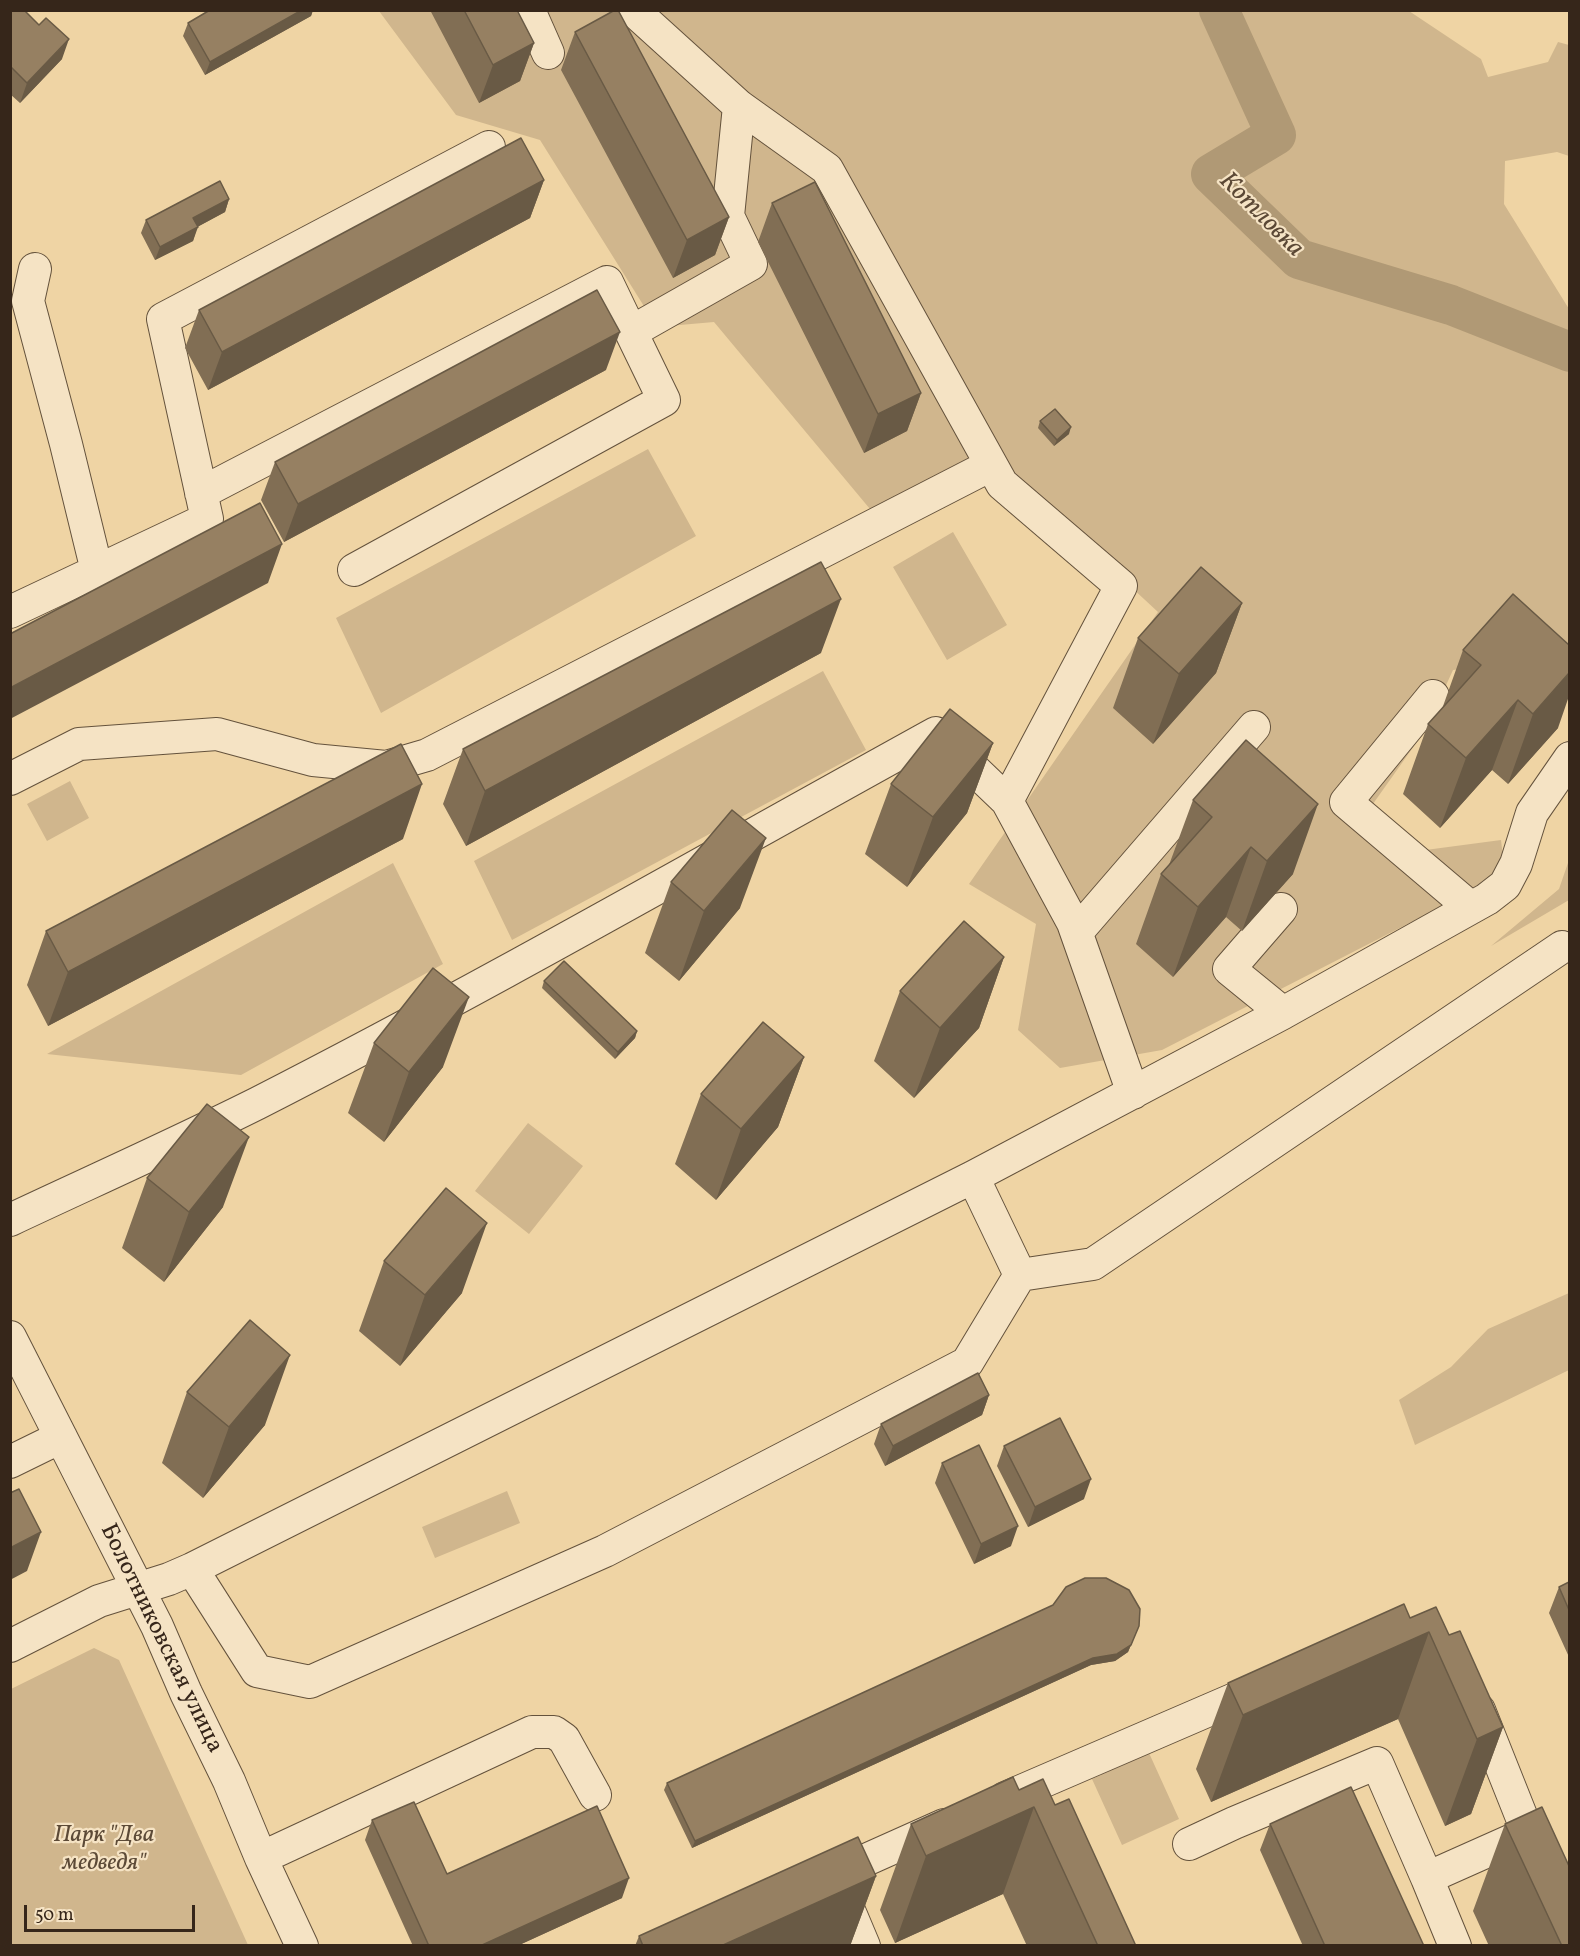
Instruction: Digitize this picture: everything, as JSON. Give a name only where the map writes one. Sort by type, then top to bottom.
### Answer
[{"type":"street","points":[[529,10],[548,53]]},
{"type":"street","points":[[633,10],[739,106],[827,169],[1002,484],[1121,586],[1007,801]]},
{"type":"street","points":[[631,332],[751,264],[728,216],[739,106]]},
{"type":"street","points":[[10,612],[207,519],[163,319],[489,147]]},
{"type":"street","points":[[35,269],[28,301],[97,571]]},
{"type":"street","points":[[201,494],[607,282],[664,400],[354,570]]},
{"type":"street","points":[[10,779],[79,744],[217,734],[313,760],[386,767],[427,755],[991,465]]},
{"type":"street","points":[[1432,696],[1346,802],[1479,904]]},
{"type":"street","points":[[1077,932],[1254,727]]},
{"type":"street","points":[[10,1220],[256,1104],[497,976],[936,733],[1007,801],[1077,932],[1133,1093]]},
{"type":"street","points":[[10,1646],[99,1601],[192,1569],[973,1177],[1283,1013],[1479,904],[1505,885],[1516,864],[1532,813],[1569,758]]},
{"type":"street","points":[[1281,909],[1230,969],[1283,1013]]},
{"type":"street","points":[[1020,1275],[1093,1264],[1562,947]]},
{"type":"street","points":[[973,1177],[1020,1275]]},
{"type":"street","points":[[192,1569],[257,1671],[310,1682],[605,1551],[967,1362],[1020,1275]]},
{"type":"street","name":"Болотниковская улица","points":[[10,1337],[158,1626],[186,1693],[229,1781],[261,1858],[302,1946]]},
{"type":"street","points":[[10,1462],[62,1437]]},
{"type":"street","points":[[801,1889],[1053,1776],[1286,1677]]},
{"type":"street","points":[[1426,1878],[1528,1833],[1467,1680]]},
{"type":"street","points":[[261,1858],[532,1732],[554,1732],[564,1738],[595,1795]]},
{"type":"street","points":[[1189,1844],[1234,1822],[1377,1763],[1455,1946]]},
{"type":"street","points":[[1053,1776],[1068,1808]]},
{"type":"street","points":[[834,1874],[864,1946]]},
{"type":"green space","points":[[379,11],[1409,11],[1481,59],[1488,77],[1548,62],[1558,42],[1569,45],[1569,156],[1557,152],[1505,161],[1504,204],[1569,309],[1569,663],[1544,660],[1453,670],[1426,729],[1363,818],[1418,851],[1501,840],[1505,874],[1162,1050],[1060,1068],[1018,1030],[1036,924],[969,884],[1158,612],[1008,473],[885,527],[714,322],[657,327],[540,140],[456,115]]},
{"type":"green space","points":[[648,449],[696,536],[381,713],[336,618]]},
{"type":"green space","points":[[953,532],[1007,625],[947,660],[893,567]]},
{"type":"green space","points":[[823,671],[866,750],[512,940],[474,861]]},
{"type":"green space","points":[[70,781],[89,818],[47,841],[27,804]]},
{"type":"green space","points":[[1569,860],[1569,900],[1491,946],[1559,889]]},
{"type":"green space","points":[[393,863],[443,964],[241,1075],[47,1054]]},
{"type":"green space","points":[[528,1123],[583,1166],[529,1234],[475,1191]]},
{"type":"green space","points":[[1569,1293],[1569,1370],[1415,1445],[1399,1400],[1451,1367],[1488,1329]]},
{"type":"green space","points":[[507,1491],[520,1523],[435,1558],[422,1527]]},
{"type":"green space","name":"Парк \"Два медведя\"","points":[[94,1648],[119,1660],[248,1945],[11,1945],[11,1689]]},
{"type":"green space","points":[[1149,1753],[1179,1819],[1122,1845],[1092,1779]]},
{"type":"building","points":[[10,10],[24,10],[39,25],[46,18],[69,39],[27,83],[10,66]]},
{"type":"building","points":[[210,10],[302,10],[210,62],[188,23]]},
{"type":"building","points":[[464,10],[517,10],[534,43],[493,65]]},
{"type":"building","points":[[618,10],[729,217],[687,240],[575,32]]},
{"type":"building","points":[[521,138],[544,180],[222,352],[199,310]]},
{"type":"building","points":[[220,181],[229,199],[193,218],[198,227],[160,247],[146,220]]},
{"type":"building","points":[[815,182],[921,393],[878,414],[772,203]]},
{"type":"building","points":[[597,290],[620,332],[298,504],[275,462]]},
{"type":"building","points":[[1055,409],[1071,427],[1057,440],[1040,421]]},
{"type":"building","points":[[260,503],[282,544],[10,688],[10,634]]},
{"type":"building","points":[[821,562],[841,599],[485,791],[463,749]]},
{"type":"building","points":[[1201,567],[1242,603],[1179,674],[1138,638]]},
{"type":"building","points":[[1513,594],[1569,645],[1569,673],[1533,714],[1518,700],[1466,758],[1428,724],[1481,665],[1463,650]]},
{"type":"building","points":[[950,709],[993,743],[933,817],[891,784]]},
{"type":"building","points":[[1246,740],[1318,804],[1267,861],[1251,847],[1198,907],[1161,874],[1212,817],[1193,800]]},
{"type":"building","points":[[401,744],[422,784],[68,972],[46,931]]},
{"type":"building","points":[[732,810],[766,838],[704,911],[671,882]]},
{"type":"building","points":[[964,921],[1004,957],[940,1028],[900,991]]},
{"type":"building","points":[[564,961],[637,1031],[618,1052],[544,981]]},
{"type":"building","points":[[433,968],[469,997],[409,1072],[374,1043]]},
{"type":"building","points":[[763,1022],[804,1057],[741,1129],[701,1094]]},
{"type":"building","points":[[207,1104],[249,1137],[189,1212],[147,1178]]},
{"type":"building","points":[[446,1188],[487,1223],[425,1295],[384,1261]]},
{"type":"building","points":[[250,1320],[290,1355],[229,1427],[187,1392]]},
{"type":"building","points":[[978,1373],[989,1395],[893,1446],[881,1424]]},
{"type":"building","points":[[1060,1418],[1091,1479],[1035,1507],[1004,1446]]},
{"type":"building","points":[[979,1445],[1018,1526],[981,1544],[942,1463]]},
{"type":"building","points":[[19,1489],[41,1532],[10,1548],[10,1493]]},
{"type":"building","points":[[1085,1578],[1106,1578],[1129,1590],[1140,1609],[1139,1626],[1131,1645],[1117,1654],[1093,1658],[695,1841],[667,1783],[1053,1605],[1066,1587]]},
{"type":"building","points":[[1569,1582],[1569,1610],[1559,1587]]},
{"type":"building","points":[[1404,1604],[1410,1618],[1436,1607],[1449,1635],[1460,1631],[1503,1727],[1477,1739],[1429,1632],[1243,1715],[1228,1683]]},
{"type":"building","points":[[1013,1777],[1019,1790],[1043,1779],[1055,1805],[1069,1799],[1136,1946],[1098,1946],[1034,1807],[926,1856],[911,1824]]},
{"type":"building","points":[[1351,1787],[1424,1946],[1325,1946],[1270,1824]]},
{"type":"building","points":[[414,1802],[447,1874],[597,1806],[629,1878],[480,1946],[429,1946],[372,1820]]},
{"type":"building","points":[[1542,1807],[1569,1866],[1569,1946],[1562,1946],[1505,1824]]},
{"type":"building","points":[[858,1837],[876,1876],[721,1946],[643,1946],[639,1936]]},
{"type":"waterway","name":"Котловка","points":[[1219,10],[1276,135],[1211,174],[1299,259],[1451,305],[1570,352]]}]
